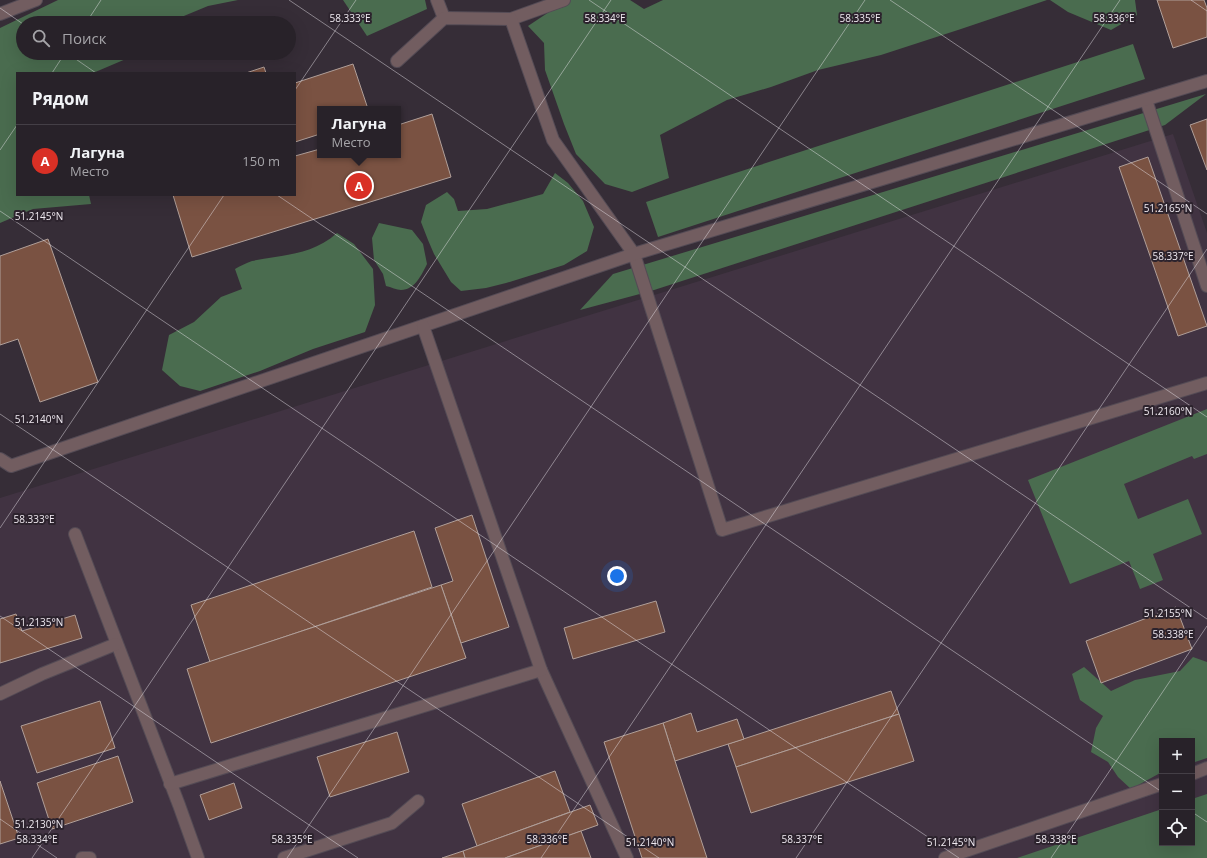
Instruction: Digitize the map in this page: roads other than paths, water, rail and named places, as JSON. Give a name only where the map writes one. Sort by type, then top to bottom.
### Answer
[{"type":"lane","points":[[0,14],[36,0]]},
{"type":"lane","points":[[437,0],[444,18]]},
{"type":"lane","points":[[397,61],[444,18],[511,19],[564,0]]},
{"type":"lane","points":[[511,19],[553,140],[634,254],[722,530],[1207,383]]},
{"type":"lane","points":[[0,460],[11,466],[634,254],[1207,81]]},
{"type":"lane","points":[[1146,100],[1203,262],[1207,286]]},
{"type":"lane","points":[[423,326],[541,670],[627,858]]},
{"type":"lane","points":[[74,534],[198,858]]},
{"type":"lane","points":[[0,694],[42,674],[116,644]]},
{"type":"lane","points":[[170,784],[541,670]]},
{"type":"lane","points":[[1195,773],[1207,768]]},
{"type":"lane","points":[[945,858],[1159,785]]},
{"type":"lane","points":[[284,858],[392,823],[418,801]]},
{"type":"lane","points":[[82,858],[90,858]]},
{"type":"place","name":"Лагуна","points":[[359,186]]}]
